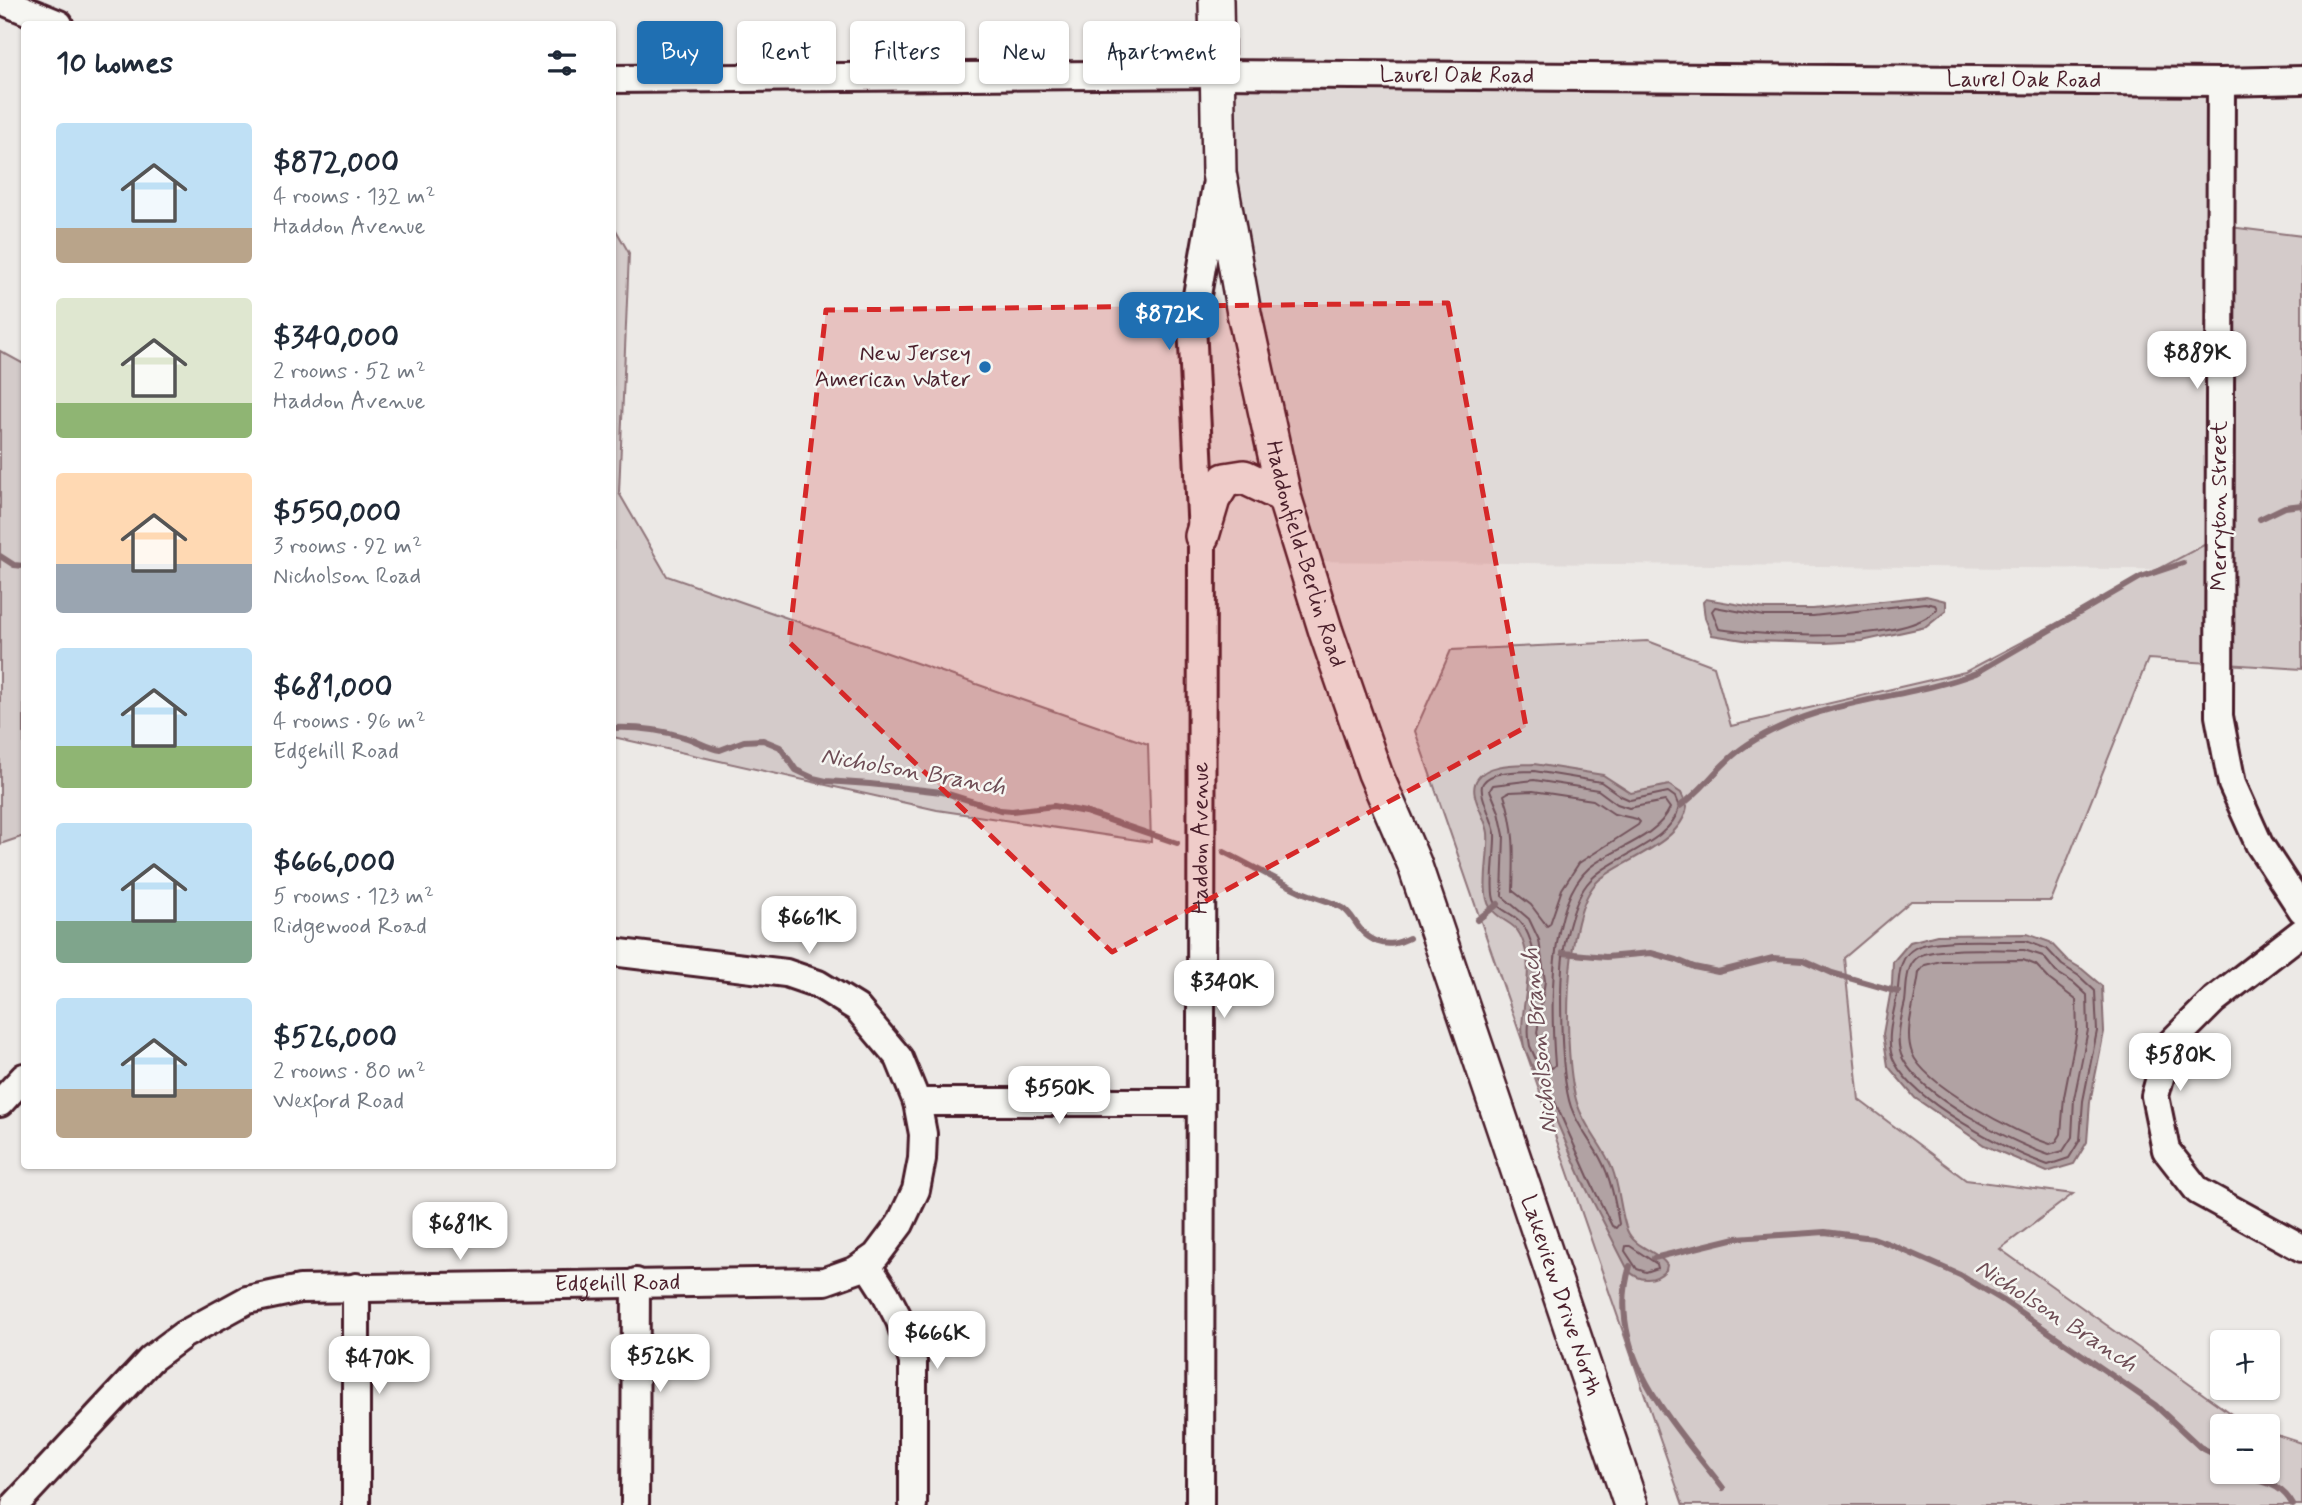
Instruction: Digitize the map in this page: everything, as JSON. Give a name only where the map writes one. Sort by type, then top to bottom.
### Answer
[{"type":"main road","name":"Haddonfield-Berlin Road","points":[[1216,0],[1216,21]]},
{"type":"main road","name":"Haddonfield-Berlin Road","points":[[1217,84],[1219,173],[1244,313],[1283,496],[1325,632],[1376,772],[1414,863],[1490,1086]]},
{"type":"main road","points":[[1202,536],[1213,499],[1225,480],[1244,477],[1283,496]]},
{"type":"main road","name":"Lakeview Drive North","points":[[1490,1086],[1632,1505]]},
{"type":"street","points":[[0,0],[52,21]]},
{"type":"street","name":"Laurel Oak Road","points":[[1240,74],[2221,82],[2302,80]]},
{"type":"street","name":"Laurel Oak Road","points":[[616,79],[1083,75]]},
{"type":"street","name":"Merryton Street","points":[[2221,82],[2219,716],[2232,784],[2259,844],[2302,910]]},
{"type":"street","name":"Haddon Avenue","points":[[1200,1505],[1202,536],[1192,324],[1219,173]]},
{"type":"street","points":[[2302,932],[2214,1000],[2169,1045],[2155,1096],[2166,1150],[2198,1191],[2302,1248]]},
{"type":"street","name":"Edgehill Road","points":[[15,1505],[151,1359],[183,1335],[247,1300],[300,1289],[356,1287],[825,1281],[856,1270],[876,1256],[900,1224],[916,1190],[922,1159],[923,1134],[917,1102],[899,1058],[857,1008],[818,984],[786,973],[616,952]]},
{"type":"street","points":[[0,1103],[21,1080]]},
{"type":"street","points":[[917,1102],[1200,1102]]},
{"type":"street","points":[[866,1264],[900,1321],[913,1362],[913,1505]]},
{"type":"street","points":[[635,1505],[636,1282]]},
{"type":"street","points":[[356,1287],[356,1505]]},
{"type":"highlighted area","points":[[1448,303],[1526,727],[1112,952],[789,642],[826,310]]},
{"type":"shaded area","points":[[1240,74],[2221,82],[2220,570],[1303,561],[1219,84],[1240,84]]},
{"type":"shaded area","points":[[2230,227],[2302,236],[2302,669],[2148,659],[2051,901],[1911,901],[1844,958],[1859,1100],[1966,1180],[2073,1194],[2000,1249],[2231,1414],[2210,1414],[2210,1484],[2280,1484],[2280,1436],[2302,1443],[2302,1505],[1683,1505],[1415,731],[1451,650],[1648,641],[1714,666],[1731,726],[1965,672],[2223,535]]},
{"type":"shaded area","points":[[616,230],[629,253],[619,493],[667,576],[1148,744],[1151,842],[937,810],[616,738]]},
{"type":"shaded area","points":[[0,351],[21,362],[21,837],[0,844]]},
{"type":"water","points":[[1926,596],[1946,601],[1946,611],[1926,627],[1862,641],[1825,643],[1750,641],[1712,635],[1705,618],[1703,602],[1706,599],[1765,609],[1813,609]]},
{"type":"water","points":[[1534,764],[1603,775],[1631,793],[1669,785],[1681,793],[1687,806],[1683,819],[1675,830],[1664,840],[1599,880],[1587,897],[1578,922],[1569,987],[1569,1054],[1577,1103],[1612,1168],[1627,1230],[1635,1241],[1667,1265],[1666,1270],[1657,1277],[1637,1277],[1628,1270],[1584,1184],[1524,1047],[1522,1023],[1528,964],[1523,941],[1515,928],[1496,914],[1487,900],[1485,882],[1488,833],[1475,798],[1475,784],[1483,773],[1489,770]]},
{"type":"water","points":[[2027,934],[2050,942],[2067,960],[2102,986],[2104,1032],[2090,1102],[2087,1142],[2074,1164],[2047,1172],[1984,1145],[1915,1098],[1888,1066],[1883,1034],[1893,962],[1910,942],[1937,935]]},
{"type":"waterway","points":[[2260,519],[2285,507],[2302,505]]},
{"type":"waterway","name":"Nicholson Branch","points":[[0,556],[14,565],[21,566]]},
{"type":"waterway","points":[[1680,806],[1732,757],[1773,730],[1828,710],[1976,673],[2141,577],[2183,563]]},
{"type":"waterway","name":"Nicholson Branch","points":[[616,728],[666,732],[720,750],[744,741],[763,740],[780,747],[796,770],[813,778],[942,792],[1000,810],[1054,806],[1085,812],[1177,843]]},
{"type":"waterway","name":"Nicholson Branch","points":[[1224,852],[1302,892],[1343,908],[1365,934],[1378,942],[1394,943],[1409,938]]},
{"type":"waterway","name":"Nicholson Branch","points":[[1477,920],[1498,904]]},
{"type":"waterway","points":[[1563,953],[1606,957],[1651,953],[1718,972],[1773,958],[1803,960],[1832,973],[1898,992]]},
{"type":"waterway","name":"Nicholson Branch","points":[[1654,1258],[1736,1238],[1825,1232],[1873,1238],[1960,1275],[2004,1301],[2155,1405],[2200,1447],[2210,1452]]},
{"type":"waterway","points":[[1630,1266],[1624,1298],[1626,1329],[1635,1358],[1665,1413],[1723,1488]]},
{"type":"waterway","name":"Nicholson Branch","points":[[2268,1484],[2281,1490],[2293,1505]]},
{"type":"place","name":"New Jersey American Water","points":[[985,367]]}]
